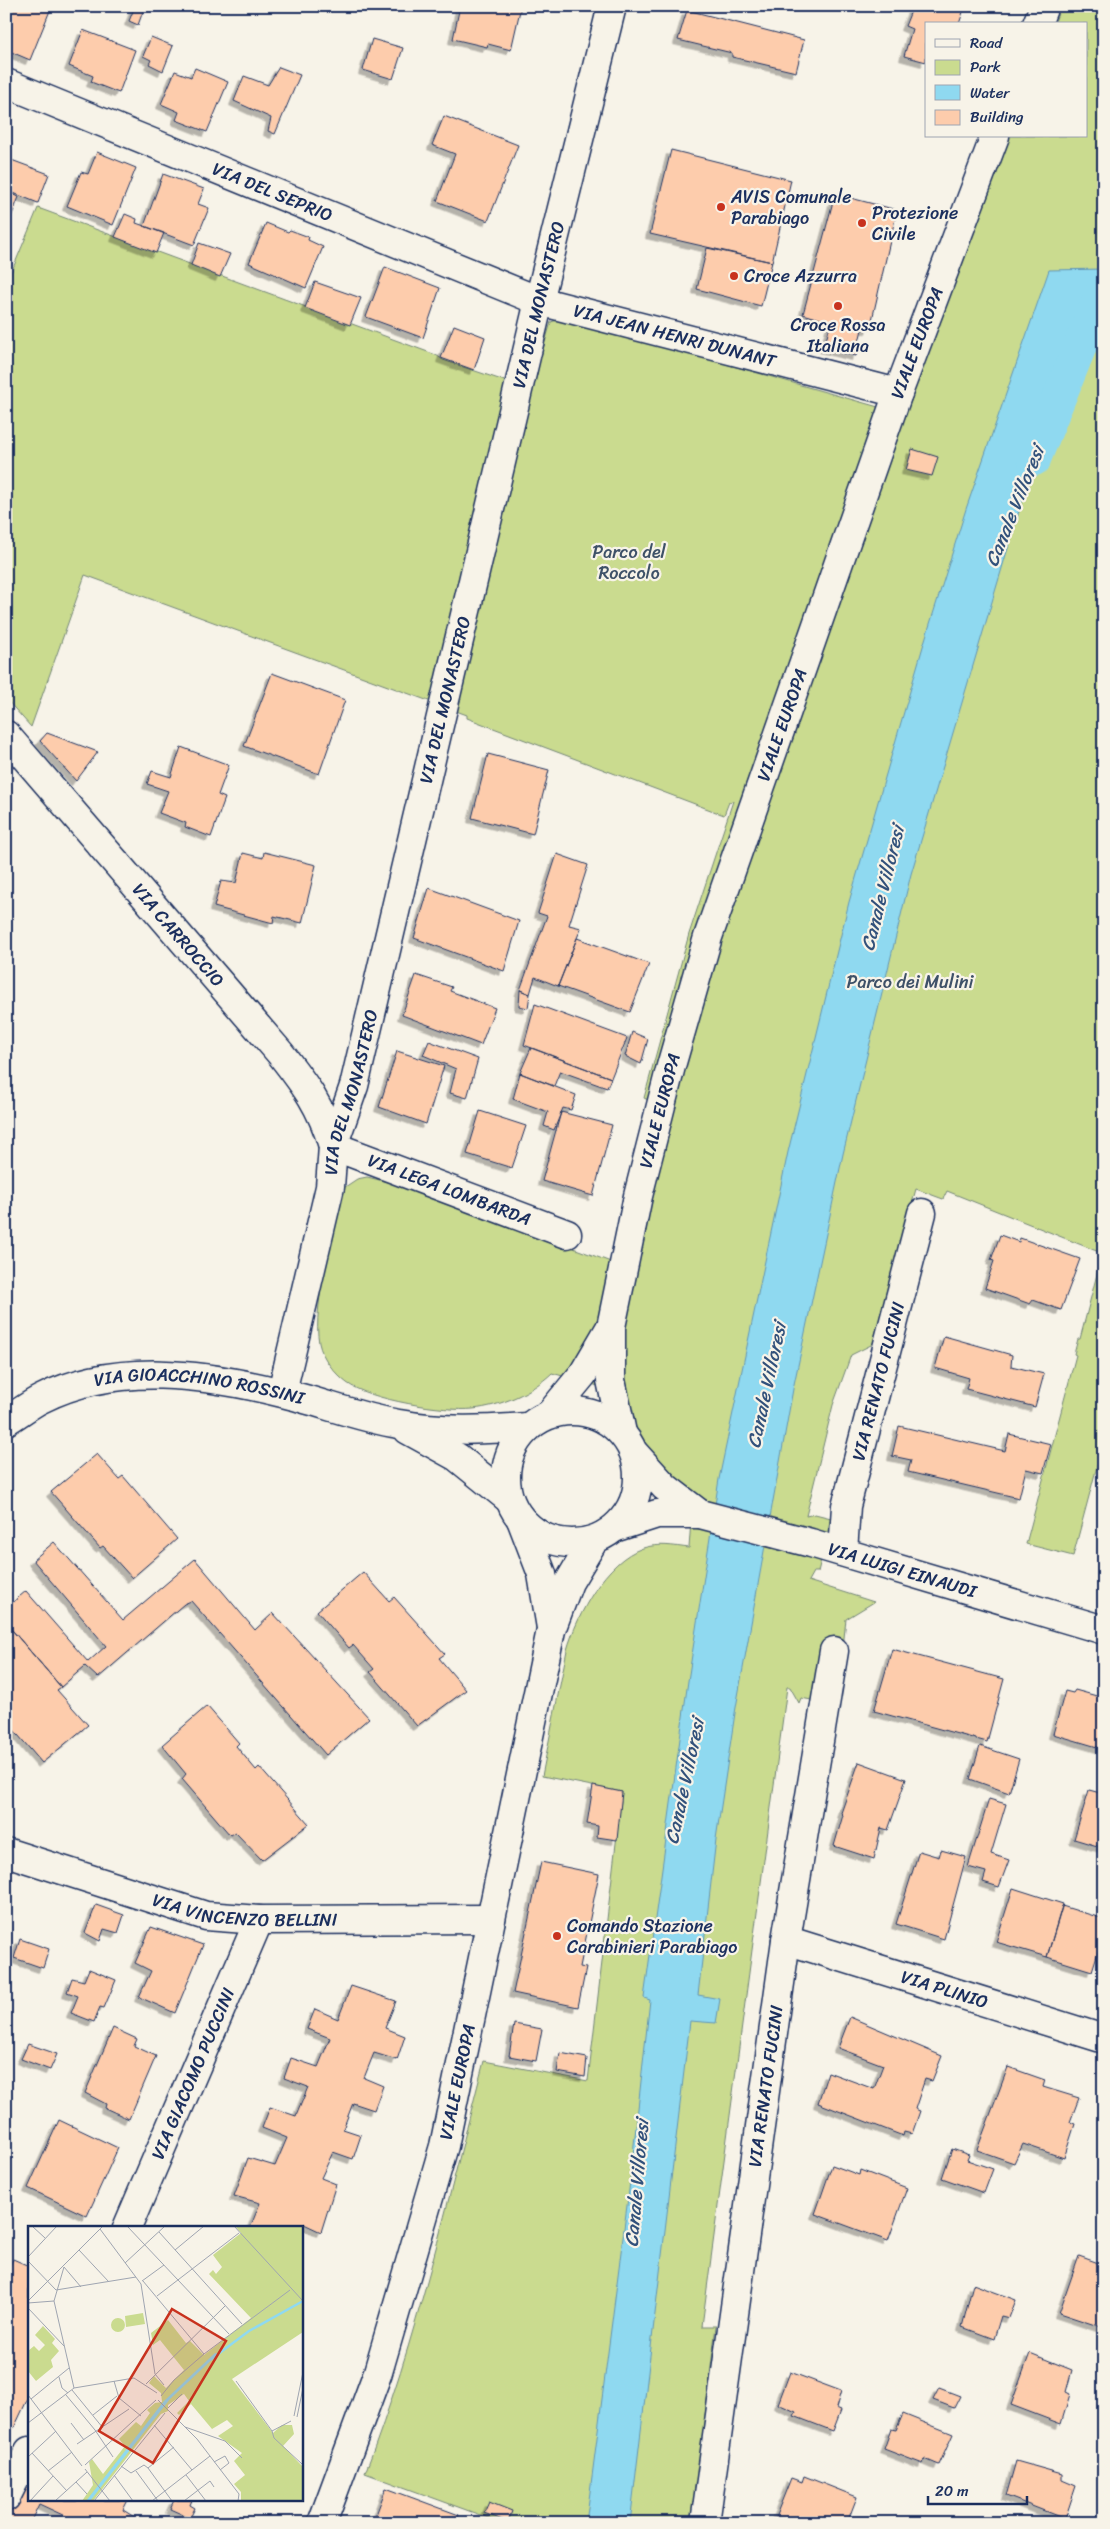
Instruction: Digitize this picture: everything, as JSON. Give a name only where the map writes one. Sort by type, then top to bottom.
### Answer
[{"type":"street","name":"VIA DEL MONASTERO","points":[[282,1392],[330,1187],[333,1146],[354,1086],[539,301],[612,6]]},
{"type":"street","points":[[1038,22],[1044,6]]},
{"type":"street","name":"VIA DEL SEPRIO","points":[[6,83],[539,301]]},
{"type":"street","name":"VIALE EUROPA","points":[[322,2523],[378,2372],[444,2146],[551,1630],[569,1582],[606,1533],[632,1507],[639,1481],[611,1380],[611,1327],[638,1196],[671,1066],[708,937],[898,393],[994,138]]},
{"type":"street","name":"VIA JEAN HENRI DUNANT","points":[[539,301],[898,393]]},
{"type":"street","name":"VIA CARROCCIO","points":[[6,735],[280,1053],[313,1096],[325,1119],[333,1146]]},
{"type":"street","name":"VIA LEGA LOMBARDA","points":[[333,1146],[567,1234]]},
{"type":"street","name":"VIA RENATO FUCINI","points":[[842,1552],[846,1506],[922,1213]]},
{"type":"street","name":"VIALE EUROPA","points":[[551,1630],[542,1574],[516,1510],[505,1473],[512,1447],[583,1374],[611,1327]]},
{"type":"street","name":"VIA GIOACCHINO ROSSINI","points":[[6,1421],[42,1398],[90,1381],[149,1374],[210,1378],[282,1392],[398,1424],[462,1431],[539,1420]]},
{"type":"street","points":[[539,1420],[576,1410],[593,1414],[602,1417],[629,1444]]},
{"type":"street","name":"VIA GIOACCHINO ROSSINI","points":[[398,1424],[456,1457],[516,1510]]},
{"type":"street","name":"VIA LUIGI EINAUDI","points":[[629,1444],[665,1487],[700,1514]]},
{"type":"street","points":[[516,1510],[544,1538],[568,1544],[606,1533]]},
{"type":"street","name":"VIA LUIGI EINAUDI","points":[[606,1533],[657,1514],[700,1514],[811,1543],[1104,1630]]},
{"type":"street","name":"VIA RENATO FUCINI","points":[[705,2523],[786,1940],[834,1651]]},
{"type":"street","name":"VIA VINCENZO BELLINI","points":[[6,1852],[206,1916],[259,1920],[491,1919]]},
{"type":"street","name":"VIA GIACOMO PUCCINI","points":[[128,2226],[259,1920]]},
{"type":"street","name":"VIA PLINIO","points":[[786,1940],[1104,2040]]},
{"type":"street","points":[[6,2497],[21,2450]]},
{"type":"green space","points":[[1061,6],[1104,6],[1104,1254],[947,1191],[943,1199],[916,1189],[873,1344],[851,1355],[833,1405],[806,1516],[815,1514],[831,1518],[818,1572],[813,1572],[808,1581],[874,1602],[846,1619],[837,1705],[801,1698],[799,1703],[790,1687],[787,1687],[702,2326],[716,2326],[692,2523],[502,2523],[365,2473],[384,2422],[416,2320],[484,2061],[588,2081],[622,1792],[542,1776],[567,1650],[586,1606],[605,1576],[630,1554],[643,1548],[655,1546],[666,1545],[689,1548],[692,1507],[626,1461],[612,1435],[602,1387],[552,1373],[535,1387],[505,1402],[473,1409],[445,1409],[408,1404],[372,1395],[347,1383],[330,1365],[319,1343],[318,1327],[321,1289],[342,1189],[357,1179],[367,1177],[409,1187],[627,1268],[668,1109],[644,1098],[689,934],[733,801],[729,802],[724,815],[467,718],[467,715],[85,575],[31,727],[6,699],[6,285],[38,208],[436,355],[443,360],[531,390],[551,322],[563,318],[896,412],[1009,138],[1088,138],[1088,22],[1055,22]]},
{"type":"green space","points":[[1102,1255],[1104,1440],[1073,1556],[1026,1544],[1076,1355],[1074,1354],[1078,1339],[1080,1339]]},
{"type":"water","points":[[1104,269],[1019,511],[911,874],[843,1154],[793,1389],[735,1713],[716,1839],[698,1995],[720,1999],[716,2023],[690,2021],[630,2523],[586,2523],[629,2190],[650,2000],[644,1998],[688,1681],[719,1479],[788,1152],[849,902],[924,643],[966,509],[1049,270]]},
{"type":"building","points":[[6,6],[45,6],[51,8],[30,60],[9,51],[11,45],[6,43]]},
{"type":"building","points":[[135,6],[145,6],[138,25],[129,21]]},
{"type":"building","points":[[460,6],[521,6],[511,50],[488,44],[487,47],[453,39]]},
{"type":"building","points":[[913,6],[965,6],[960,22],[925,22],[925,62],[904,56],[912,29],[905,26]]},
{"type":"building","points":[[687,10],[804,40],[796,72],[732,57],[732,53],[678,40]]},
{"type":"building","points":[[83,30],[135,50],[119,93],[91,82],[93,76],[69,66]]},
{"type":"building","points":[[151,37],[173,46],[163,71],[149,64],[151,60],[143,56]]},
{"type":"building","points":[[372,39],[403,48],[393,79],[363,70]]},
{"type":"building","points":[[279,67],[300,75],[275,134],[268,131],[271,118],[234,101],[244,76],[268,85]]},
{"type":"building","points":[[195,68],[228,82],[207,132],[176,120],[179,112],[161,104],[175,71],[191,77]]},
{"type":"building","points":[[444,116],[518,145],[488,221],[437,201],[455,154],[432,145]]},
{"type":"building","name":"AVIS Comunale Parabiago","points":[[671,150],[791,180],[772,262],[650,234]]},
{"type":"building","points":[[97,152],[136,168],[113,225],[67,206],[81,172],[88,174]]},
{"type":"building","points":[[6,158],[49,174],[38,203],[6,190]]},
{"type":"building","points":[[163,174],[204,189],[198,204],[209,208],[194,245],[144,226]]},
{"type":"building","points":[[6,191],[19,197],[6,230]]},
{"type":"building","points":[[835,194],[897,210],[870,329],[862,329],[856,356],[824,348],[831,322],[803,314]]},
{"type":"building","points":[[125,214],[137,219],[136,223],[164,233],[156,253],[115,237]]},
{"type":"building","points":[[266,223],[288,232],[290,230],[309,237],[308,240],[323,247],[306,288],[249,263]]},
{"type":"building","points":[[199,243],[230,254],[220,277],[191,265]]},
{"type":"building","name":"Croce Azzurra","points":[[707,248],[772,262],[761,306],[697,289]]},
{"type":"building","points":[[385,267],[440,288],[423,338],[366,317]]},
{"type":"building","points":[[315,282],[361,298],[350,325],[305,308]]},
{"type":"building","points":[[454,325],[485,337],[474,370],[441,358]]},
{"type":"building","points":[[912,449],[938,457],[932,476],[906,470]]},
{"type":"building","points":[[272,673],[345,700],[319,774],[244,746]]},
{"type":"building","points":[[47,733],[98,752],[76,781],[40,741]]},
{"type":"building","points":[[181,747],[229,765],[218,795],[225,798],[211,837],[185,827],[186,823],[159,813],[168,791],[147,784],[152,771],[171,777]]},
{"type":"building","points":[[488,754],[549,770],[533,834],[472,818]]},
{"type":"building","points":[[264,852],[316,865],[302,923],[274,916],[273,923],[214,907],[221,881],[236,883],[243,853],[263,858]]},
{"type":"building","points":[[557,854],[588,865],[569,925],[581,928],[558,986],[535,977],[530,994],[520,990],[547,916],[538,913]]},
{"type":"building","points":[[429,888],[519,921],[504,971],[414,938]]},
{"type":"building","points":[[577,938],[649,964],[630,1012],[558,986]]},
{"type":"building","points":[[416,975],[452,987],[450,991],[495,1008],[481,1045],[402,1015]]},
{"type":"building","points":[[520,990],[530,994],[528,1008],[519,1006]]},
{"type":"building","points":[[535,1004],[627,1038],[611,1078],[524,1045]]},
{"type":"building","points":[[632,1032],[648,1039],[641,1064],[625,1056]]},
{"type":"building","points":[[429,1041],[478,1059],[467,1098],[450,1093],[456,1069],[423,1055]]},
{"type":"building","points":[[531,1048],[611,1078],[607,1088],[560,1071],[554,1086],[520,1073]]},
{"type":"building","points":[[397,1051],[444,1066],[426,1124],[379,1107]]},
{"type":"building","points":[[520,1073],[576,1095],[571,1110],[563,1108],[554,1130],[544,1126],[548,1112],[513,1099]]},
{"type":"building","points":[[480,1111],[526,1126],[512,1168],[467,1154]]},
{"type":"building","points":[[561,1112],[612,1125],[593,1196],[542,1181]]},
{"type":"building","points":[[1000,1235],[1019,1242],[1020,1238],[1080,1259],[1061,1310],[1033,1300],[1030,1304],[985,1288],[994,1261],[991,1260]]},
{"type":"building","points":[[944,1336],[1012,1355],[1011,1366],[1044,1374],[1035,1407],[966,1389],[969,1378],[935,1368]]},
{"type":"building","points":[[899,1426],[1005,1451],[1009,1434],[1051,1444],[1043,1473],[1026,1469],[1019,1498],[908,1472],[911,1460],[892,1456]]},
{"type":"building","points":[[97,1454],[119,1479],[123,1476],[177,1539],[132,1578],[103,1546],[100,1548],[51,1492]]},
{"type":"building","points":[[54,1542],[123,1620],[195,1559],[255,1630],[273,1613],[369,1718],[326,1755],[191,1601],[184,1604],[98,1678],[85,1666],[61,1687],[12,1630],[6,1635],[6,1608],[26,1591],[88,1662],[106,1646],[33,1560]]},
{"type":"building","points":[[363,1572],[389,1601],[394,1597],[445,1654],[439,1658],[466,1690],[417,1726],[370,1672],[374,1669],[353,1645],[349,1648],[317,1611]]},
{"type":"building","points":[[12,1630],[61,1687],[57,1690],[88,1725],[42,1763],[6,1721],[6,1635]]},
{"type":"building","points":[[892,1649],[1004,1679],[987,1742],[874,1711]]},
{"type":"building","points":[[1075,1690],[1104,1698],[1104,1749],[1053,1734],[1065,1691],[1073,1693]]},
{"type":"building","points":[[207,1706],[239,1743],[236,1746],[256,1770],[259,1767],[309,1824],[262,1860],[235,1832],[230,1835],[182,1779],[186,1774],[162,1745]]},
{"type":"building","points":[[980,1746],[1019,1759],[1009,1793],[970,1779]]},
{"type":"building","points":[[859,1762],[906,1779],[888,1830],[881,1828],[874,1859],[834,1846],[843,1815],[841,1813]]},
{"type":"building","points":[[593,1786],[622,1792],[617,1840],[597,1837],[598,1826],[587,1824]]},
{"type":"building","points":[[1089,1790],[1104,1794],[1104,1848],[1074,1839]]},
{"type":"building","points":[[989,1799],[1006,1804],[991,1854],[1009,1860],[999,1887],[983,1882],[986,1872],[968,1867]]},
{"type":"building","points":[[941,1850],[966,1857],[944,1939],[896,1924],[919,1851],[939,1857]]},
{"type":"building","points":[[541,1862],[599,1874],[580,1967],[586,1968],[578,2007],[513,1993]]},
{"type":"building","points":[[1013,1888],[1063,1904],[1047,1957],[996,1942]]},
{"type":"building","points":[[96,1905],[124,1915],[118,1933],[104,1929],[100,1941],[85,1933]]},
{"type":"building","points":[[1062,1906],[1104,1919],[1104,1933],[1092,1971],[1047,1957]]},
{"type":"building","points":[[151,1927],[203,1945],[175,2013],[139,1997],[151,1971],[135,1963]]},
{"type":"building","points":[[20,1939],[49,1949],[43,1968],[14,1958]]},
{"type":"building","points":[[89,1969],[116,1980],[104,2008],[100,2007],[94,2022],[71,2013],[78,1996],[67,1992],[72,1978],[84,1981]]},
{"type":"building","points":[[351,1986],[396,2001],[385,2028],[405,2036],[397,2060],[374,2053],[364,2078],[383,2086],[374,2110],[353,2103],[343,2129],[361,2135],[353,2159],[333,2152],[321,2178],[336,2184],[321,2232],[304,2224],[302,2228],[302,2226],[251,2226],[260,2203],[234,2196],[248,2158],[275,2166],[287,2138],[262,2128],[270,2107],[296,2116],[308,2087],[284,2078],[291,2058],[318,2067],[330,2038],[307,2029],[315,2009],[338,2019]]},
{"type":"building","points":[[850,2017],[942,2056],[932,2081],[925,2079],[915,2109],[920,2111],[912,2134],[904,2132],[903,2136],[818,2103],[828,2072],[874,2089],[883,2065],[838,2048]]},
{"type":"building","points":[[514,2024],[542,2029],[536,2061],[509,2056]]},
{"type":"building","points":[[113,2028],[137,2039],[134,2046],[156,2056],[129,2119],[105,2108],[106,2104],[85,2093]]},
{"type":"building","points":[[28,2044],[57,2054],[50,2070],[21,2059]]},
{"type":"building","points":[[560,2053],[587,2058],[585,2077],[557,2072]]},
{"type":"building","points":[[1008,2067],[1045,2080],[1043,2087],[1079,2098],[1070,2122],[1075,2124],[1064,2158],[1023,2144],[1014,2163],[977,2150]]},
{"type":"building","points":[[59,2120],[118,2148],[87,2216],[28,2188]]},
{"type":"building","points":[[952,2149],[969,2155],[967,2160],[993,2169],[984,2193],[942,2178]]},
{"type":"building","points":[[832,2165],[859,2175],[860,2170],[907,2188],[888,2241],[815,2214]]},
{"type":"building","points":[[1079,2256],[1104,2265],[1104,2328],[1059,2313]]},
{"type":"building","points":[[13,2259],[28,2266],[28,2398],[14,2428],[6,2425],[6,2340],[9,2333],[6,2333],[6,2274]]},
{"type":"building","points":[[973,2284],[1016,2300],[1009,2318],[1001,2316],[994,2339],[962,2327]]},
{"type":"building","points":[[1030,2353],[1072,2370],[1066,2392],[1070,2394],[1061,2424],[1011,2405]]},
{"type":"building","points":[[790,2372],[841,2391],[836,2408],[841,2410],[833,2431],[794,2416],[796,2412],[778,2404]]},
{"type":"building","points":[[939,2388],[960,2396],[954,2408],[933,2400]]},
{"type":"building","points":[[903,2414],[953,2434],[939,2465],[925,2459],[923,2464],[884,2449],[891,2429],[896,2430]]},
{"type":"building","points":[[1016,2461],[1062,2474],[1062,2480],[1076,2486],[1065,2519],[1006,2496]]},
{"type":"building","points":[[28,2469],[28,2502],[127,2502],[123,2510],[144,2523],[80,2523],[39,2504],[30,2523],[6,2523],[6,2512]]},
{"type":"building","points":[[804,2476],[857,2497],[847,2523],[773,2523],[791,2478],[802,2482]]},
{"type":"building","points":[[386,2488],[459,2515],[456,2523],[373,2523]]},
{"type":"building","points":[[173,2502],[191,2502],[190,2505],[195,2508],[190,2518],[170,2509]]},
{"type":"building","points":[[489,2502],[512,2511],[508,2522],[484,2513]]},
{"type":"waterway","name":"Canale Villoresi","points":[[1034,459],[1104,287]]},
{"type":"place","name":"AVIS Comunale Parabiago","points":[[721,207]]},
{"type":"place","name":"Protezione Civile","points":[[862,223]]},
{"type":"place","name":"Croce Azzurra","points":[[734,276]]},
{"type":"place","name":"Croce Rossa Italiana","points":[[838,306]]},
{"type":"place","name":"Comando Stazione Carabinieri Parabiago","points":[[557,1936]]},
{"type":"park label","name":"Parco del Roccolo","points":[[629,562]]},
{"type":"park label","name":"Parco dei Mulini","points":[[910,982]]}]
